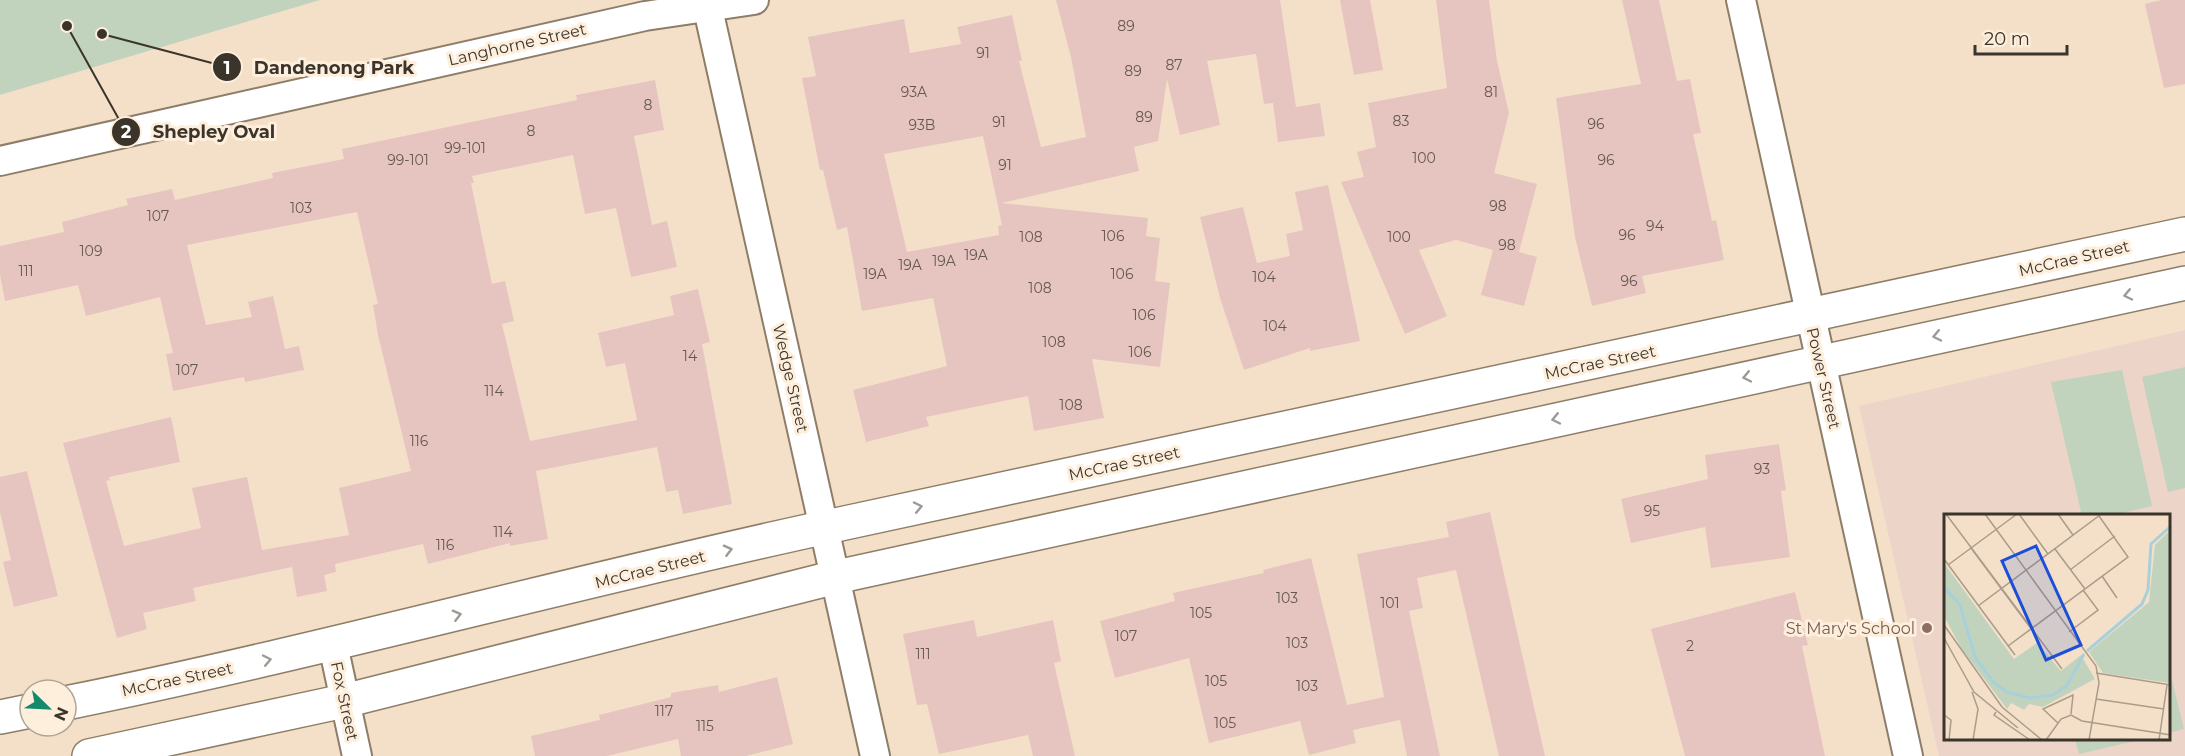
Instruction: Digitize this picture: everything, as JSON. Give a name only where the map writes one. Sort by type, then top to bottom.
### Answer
[{"type":"main road","name":"McCrae Street","points":[[78,701],[333,645],[824,527],[1810,318],[2185,234]]},
{"type":"main road","points":[[89,756],[345,701],[836,577],[2185,283]]},
{"type":"main road","points":[[0,717],[18,713]]},
{"type":"street","name":"Langhorne Street","points":[[613,23],[664,0]]},
{"type":"street","name":"Langhorne Street","points":[[0,161],[613,23],[707,3],[754,0]]},
{"type":"street","name":"Power Street","points":[[1741,0],[1908,756]]},
{"type":"street","name":"Wedge Street","points":[[707,3],[875,756]]},
{"type":"street","name":"Fox Street","points":[[333,645],[357,756]]},
{"type":"shaded area","name":"St Mary's School","points":[[2185,330],[2185,756],[1939,756],[1859,406]]},
{"type":"green space","points":[[0,0],[320,0],[0,95]]},
{"type":"green space","points":[[2185,367],[2185,488],[2168,492],[2142,377]]},
{"type":"green space","points":[[2122,370],[2152,506],[2118,514],[2082,514],[2051,382]]},
{"type":"green space","points":[[2170,680],[2172,680],[2184,729],[2170,733]]},
{"type":"green space","points":[[2075,741],[2136,741],[2079,754]]},
{"type":"building","points":[[1056,0],[1280,0],[1296,107],[1320,103],[1325,136],[1278,142],[1273,103],[1264,104],[1256,54],[1207,61],[1220,125],[1180,135],[1167,79],[1158,141],[1134,147],[1139,171],[1002,203],[1148,218],[1146,236],[1160,238],[1155,281],[1170,283],[1160,367],[1092,359],[1104,418],[1034,431],[1028,396],[926,417],[929,426],[866,442],[853,390],[947,366],[933,298],[862,311],[847,227],[837,230],[823,170],[820,170],[802,78],[816,76],[808,37],[904,19],[910,53],[961,44],[957,27],[1012,15],[1022,61],[1019,61],[1041,147],[1086,137],[1071,57]],"holes":[[[983,136],[1002,225],[998,226],[999,235],[907,252],[884,154]]]},
{"type":"building","points":[[1340,0],[1370,0],[1383,70],[1354,75]]},
{"type":"building","points":[[1436,0],[1489,0],[1497,61],[1509,113],[1494,173],[1537,184],[1519,252],[1537,257],[1524,306],[1481,295],[1493,250],[1456,240],[1419,250],[1447,316],[1405,334],[1341,182],[1364,177],[1357,152],[1376,147],[1368,103],[1447,88]]},
{"type":"building","points":[[1622,0],[1659,0],[1677,81],[1690,79],[1701,133],[1693,134],[1712,221],[1716,220],[1724,260],[1642,276],[1646,293],[1592,306],[1575,237],[1556,98],[1641,84]]},
{"type":"building","points":[[2161,0],[2185,0],[2185,84],[2164,88],[2145,4]]},
{"type":"building","points":[[655,80],[664,130],[634,136],[652,225],[667,221],[677,267],[631,277],[616,208],[585,214],[573,155],[472,176],[474,183],[471,183],[492,284],[505,281],[514,321],[502,324],[530,441],[637,420],[625,363],[606,367],[598,333],[674,315],[670,296],[698,289],[710,342],[702,344],[732,504],[683,514],[678,490],[666,492],[657,447],[536,471],[548,539],[510,546],[510,543],[428,564],[423,544],[335,564],[336,572],[324,575],[327,591],[297,597],[292,567],[193,588],[196,601],[143,613],[147,629],[117,638],[63,443],[171,417],[180,462],[109,477],[110,480],[106,481],[124,546],[201,528],[192,488],[247,477],[262,550],[349,535],[339,488],[411,471],[378,335],[373,305],[378,304],[357,212],[187,245],[206,325],[252,317],[248,302],[273,296],[285,349],[299,346],[304,370],[245,382],[244,377],[173,391],[166,354],[173,353],[160,297],[86,316],[78,285],[5,301],[0,275],[0,246],[64,232],[62,222],[128,205],[126,199],[172,189],[175,200],[273,178],[272,173],[344,159],[342,149],[577,100],[576,95]]},
{"type":"building","points":[[1328,185],[1360,341],[1310,351],[1310,348],[1244,370],[1220,298],[1200,217],[1243,207],[1257,263],[1290,256],[1286,234],[1303,230],[1295,192]]},
{"type":"building","points":[[1779,444],[1786,490],[1781,491],[1790,557],[1711,568],[1705,527],[1631,543],[1621,499],[1708,479],[1705,455]]},
{"type":"building","points":[[27,471],[58,596],[14,607],[3,562],[11,560],[0,512],[0,477]]},
{"type":"building","points":[[1490,512],[1545,756],[1499,756],[1456,570],[1417,578],[1423,608],[1409,611],[1440,756],[1407,756],[1400,720],[1353,730],[1356,743],[1309,755],[1300,721],[1209,743],[1189,658],[1115,678],[1100,621],[1175,601],[1173,593],[1264,573],[1263,570],[1311,558],[1347,705],[1384,697],[1357,554],[1449,537],[1446,522]]},
{"type":"building","points":[[1795,592],[1808,645],[1802,646],[1825,756],[1685,756],[1651,629]]},
{"type":"building","points":[[974,620],[977,637],[1053,620],[1061,661],[1054,663],[1075,756],[1033,756],[1028,735],[939,754],[927,704],[917,705],[903,634]]},
{"type":"building","points":[[777,677],[793,744],[746,756],[681,756],[678,739],[607,756],[535,756],[531,736],[600,720],[599,715],[671,697],[671,693],[718,685],[719,692]]},
{"type":"place","name":"Shepley Oval","points":[[67,26]]},
{"type":"place","name":"Dandenong Park","points":[[102,34]]},
{"type":"place","name":"St Mary's School","points":[[1927,628]]}]
